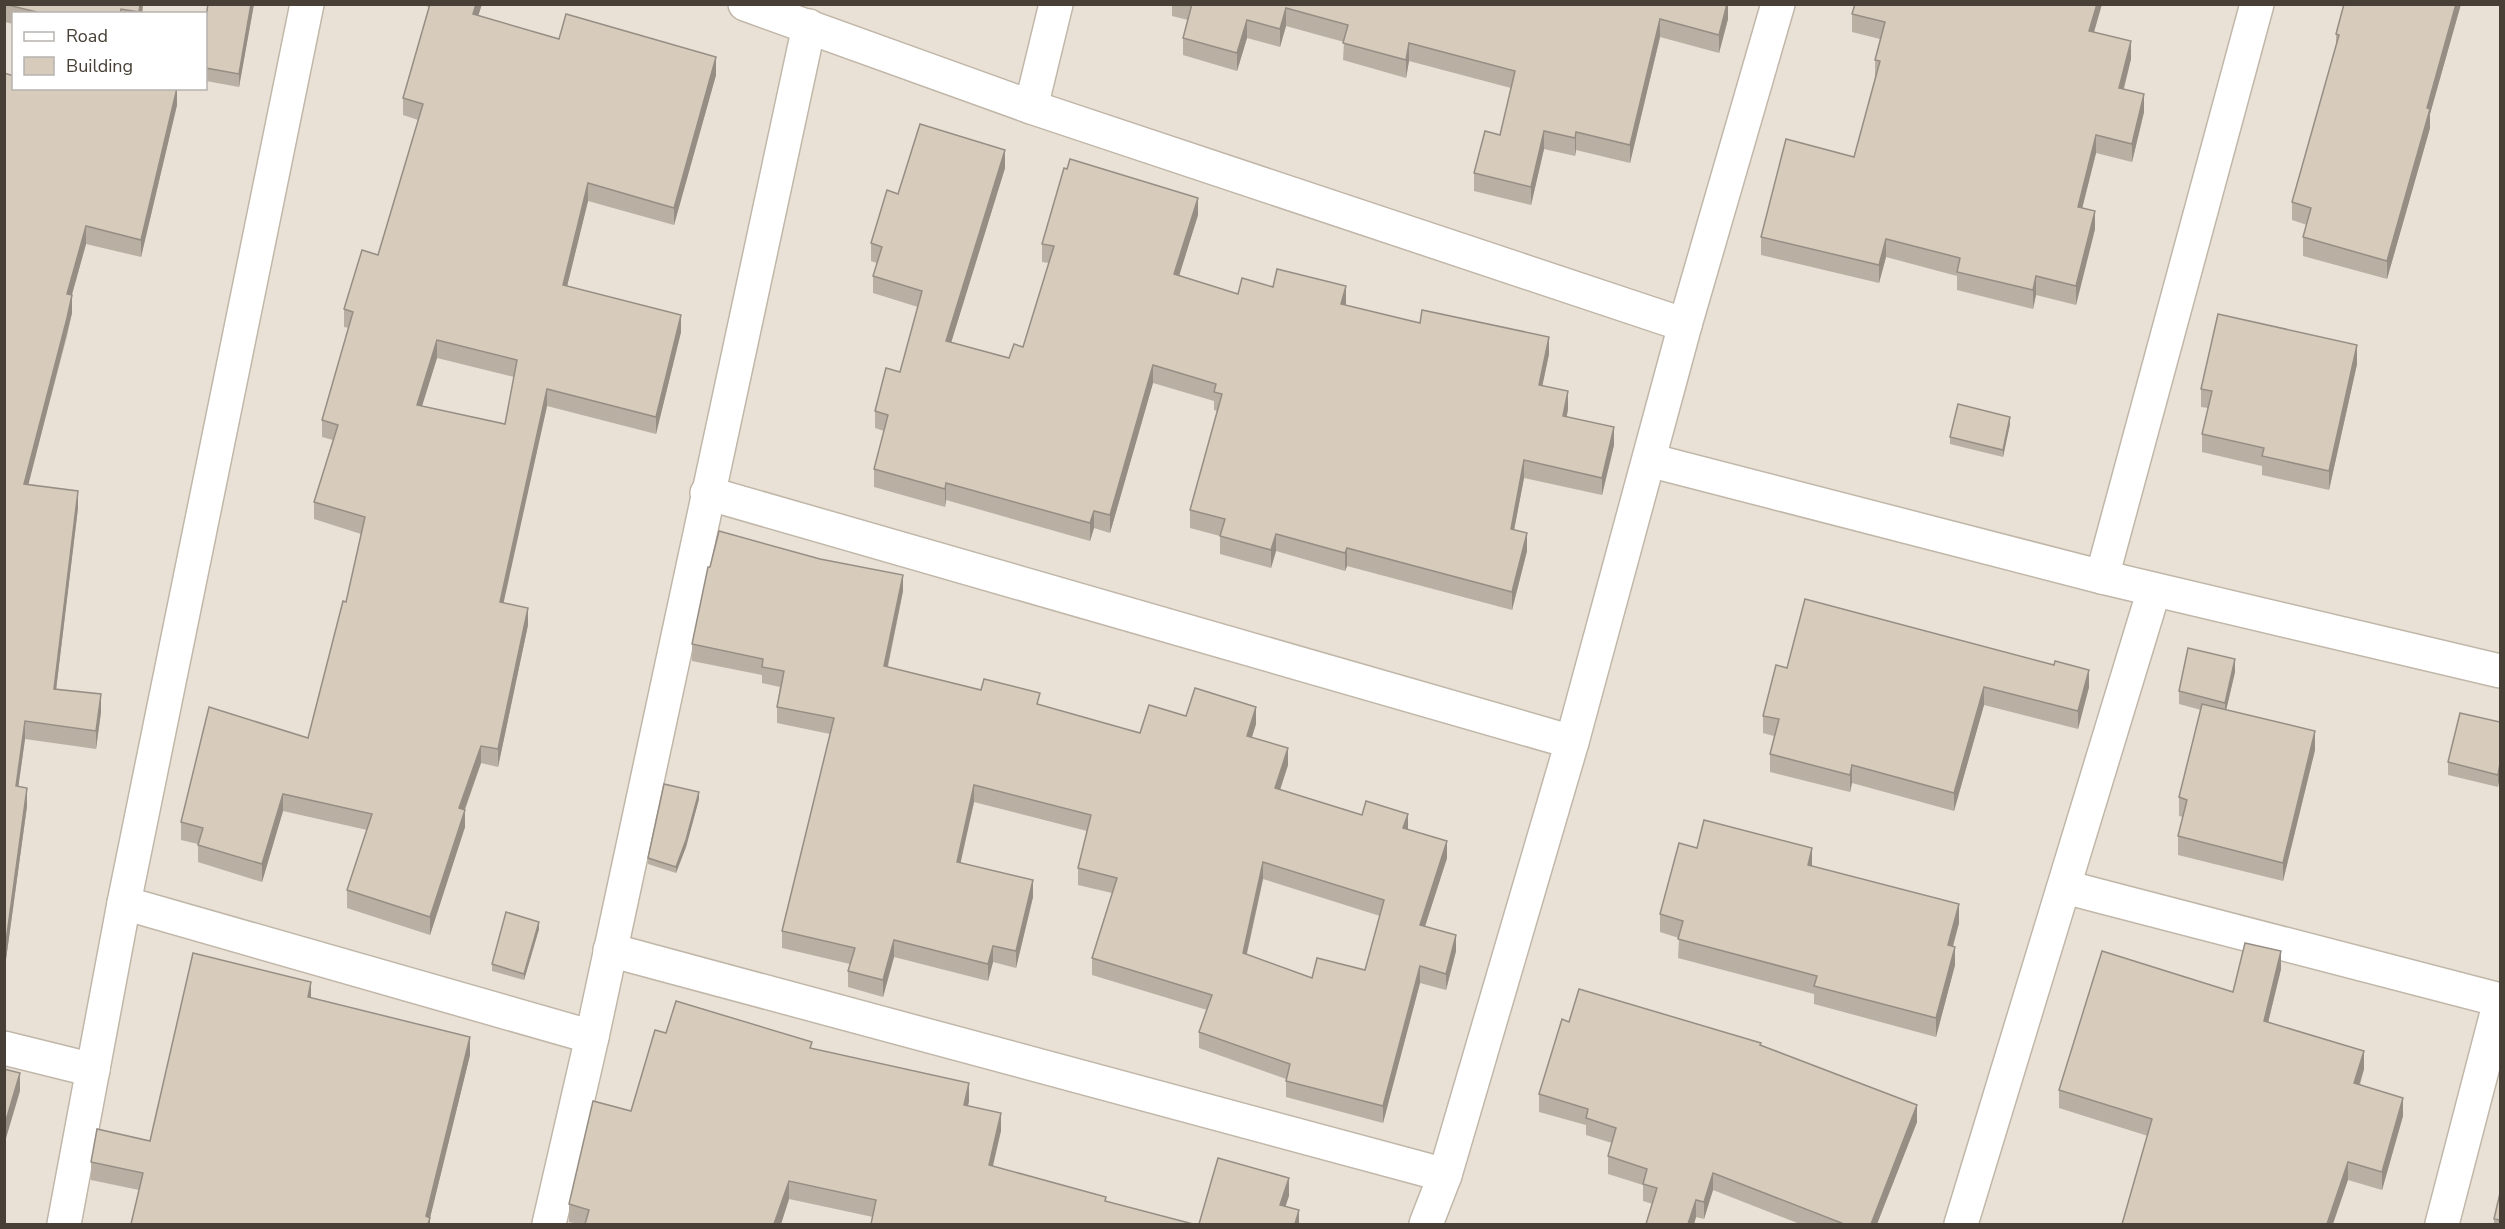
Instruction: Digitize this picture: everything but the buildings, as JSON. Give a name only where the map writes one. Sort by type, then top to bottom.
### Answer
[{"type":"street","points":[[64,1224],[124,903],[307,4]]},
{"type":"street","points":[[745,4],[1031,107],[1685,325]]},
{"type":"street","points":[[1031,107],[1056,4]]},
{"type":"street","points":[[1426,1224],[1444,1175],[1572,742],[1685,325],[1778,4]]},
{"type":"street","points":[[2102,577],[2257,4]]},
{"type":"street","points":[[549,1224],[592,1036],[809,26]]},
{"type":"street","points":[[1649,460],[2154,590],[2500,671]]},
{"type":"street","points":[[707,493],[1572,742]]},
{"type":"street","points":[[1961,1224],[2154,590]]},
{"type":"street","points":[[2065,887],[2500,1000],[2442,1224]]},
{"type":"street","points":[[124,903],[592,1036]]},
{"type":"street","points":[[610,950],[1444,1175]]},
{"type":"street","points":[[4,1048],[93,1070]]},
{"type":"shaded area","points":[[5,5],[2500,5],[2500,1224],[5,1224]]}]
